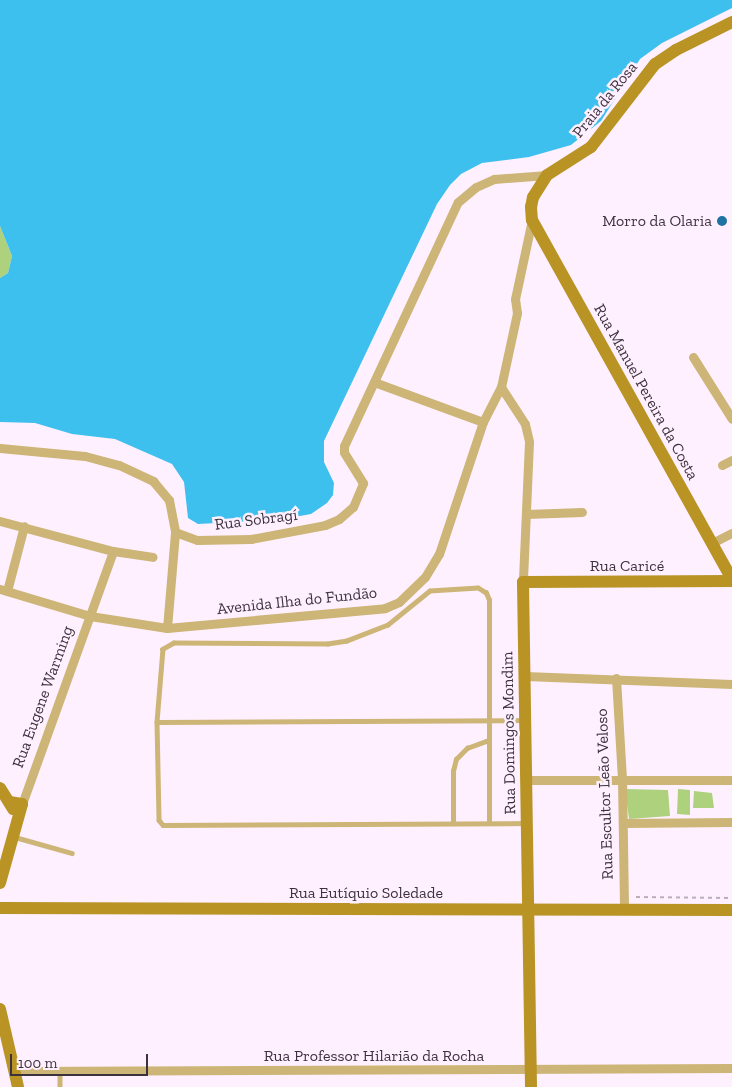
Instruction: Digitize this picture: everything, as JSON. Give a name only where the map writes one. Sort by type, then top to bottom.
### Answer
[{"type":"street","name":"Praia da Rosa","points":[[532,220],[532,197],[547,175],[590,147],[655,64],[676,50],[732,22]]},
{"type":"street","points":[[484,422],[374,382],[458,202],[476,187],[494,179],[547,175]]},
{"type":"street","name":"Avenida Ilha do Fundão","points":[[3,590],[90,616],[167,628],[384,608],[398,602],[425,577],[439,554],[484,422],[501,387],[517,313],[515,298],[532,220]]},
{"type":"street","name":"Rua Manuel Pereira da Costa","points":[[532,220],[732,581]]},
{"type":"street","points":[[693,357],[732,419]]},
{"type":"street","name":"Rua Sobragí","points":[[175,532],[197,540],[234,540],[325,525],[339,519],[353,507],[362,488],[362,476],[344,452],[344,446],[374,382]]},
{"type":"street","name":"Rua Domingos Mondim","points":[[501,387],[519,412],[529,442],[523,582],[531,1087]]},
{"type":"street","points":[[0,448],[85,456],[119,465],[153,481],[169,500],[175,532],[167,628]]},
{"type":"street","points":[[722,466],[732,460]]},
{"type":"street","points":[[526,514],[582,512]]},
{"type":"street","points":[[0,521],[113,551],[153,556]]},
{"type":"street","points":[[3,590],[24,526]]},
{"type":"street","points":[[712,543],[732,533]]},
{"type":"street","name":"Rua Eugene Warming","points":[[0,883],[17,818],[16,803],[90,616],[113,551]]},
{"type":"street","name":"Rua Caricé","points":[[523,582],[732,581]]},
{"type":"street","points":[[524,676],[616,678],[732,684]]},
{"type":"street","name":"Rua Escultor Leão Veloso","points":[[616,678],[622,778],[624,910]]},
{"type":"street","points":[[526,780],[622,778],[732,780]]},
{"type":"street","points":[[0,788],[16,803]]},
{"type":"street","points":[[623,823],[732,822]]},
{"type":"street","name":"Rua Eutíquio Soledade","points":[[0,908],[732,910]]},
{"type":"street","points":[[0,1009],[16,1071],[18,1087]]},
{"type":"street","name":"Rua Professor Hilarião da Rocha","points":[[16,1071],[732,1068]]},
{"type":"lane","points":[[489,823],[490,600],[486,593],[478,588],[430,591],[388,625],[347,641],[328,644],[168,645],[161,656],[157,722],[159,820],[169,827],[527,823]]},
{"type":"lane","points":[[157,722],[489,722],[525,720]]},
{"type":"lane","points":[[453,823],[453,771],[456,759],[467,748],[489,740]]},
{"type":"lane","points":[[11,836],[72,853]]},
{"type":"lane","points":[[60,1070],[60,1087]]},
{"type":"path","points":[[636,897],[732,898]]},
{"type":"green space","points":[[0,226],[12,256],[8,273],[0,278]]},
{"type":"green space","points":[[625,789],[668,790],[670,816],[629,819]]},
{"type":"green space","points":[[678,789],[690,790],[690,815],[677,814]]},
{"type":"green space","points":[[694,791],[712,793],[714,808],[693,808]]},
{"type":"water","points":[[0,0],[732,0],[732,8],[662,43],[640,59],[601,121],[571,145],[529,157],[482,163],[461,174],[450,185],[437,204],[324,441],[324,462],[334,483],[333,495],[327,503],[311,514],[278,520],[198,524],[188,518],[184,482],[172,464],[115,439],[72,434],[35,423],[0,422],[0,278],[8,273],[12,256],[0,226]]},
{"type":"place","name":"Morro da Olaria","points":[[722,221]]}]
